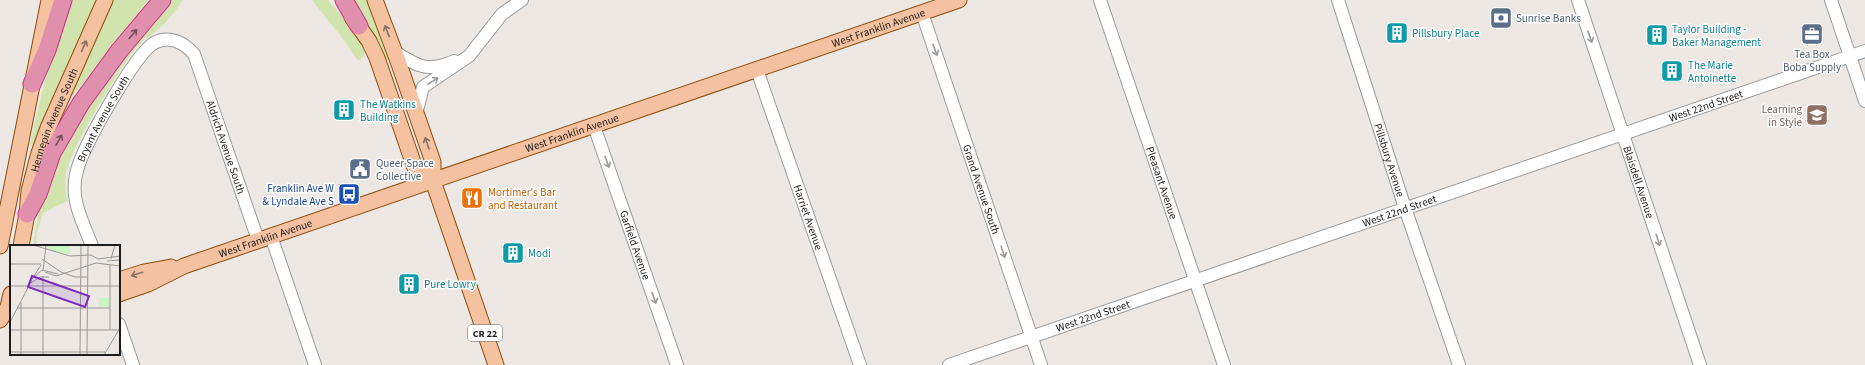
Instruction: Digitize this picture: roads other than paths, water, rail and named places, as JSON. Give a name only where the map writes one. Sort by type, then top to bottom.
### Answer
[{"type":"highway","points":[[32,84],[47,50],[63,0]]},
{"type":"highway","points":[[27,214],[38,194],[52,154],[81,102],[119,51],[162,0]]},
{"type":"highway","points":[[344,0],[359,26]]},
{"type":"main road","name":"Hennepin Avenue South","points":[[0,246],[49,0]]},
{"type":"main road","name":"Hennepin Avenue South","points":[[21,245],[27,214],[29,191],[39,153],[48,128],[105,0]]},
{"type":"main road","points":[[337,0],[359,26],[369,41],[377,58],[415,168],[433,181]]},
{"type":"main road","points":[[375,0],[395,52],[433,162],[433,181]]},
{"type":"main road","name":"West Franklin Avenue","points":[[120,294],[148,284],[184,266],[959,0]]},
{"type":"main road","name":"CR 22","points":[[433,181],[496,365]]},
{"type":"main road","name":"West Franklin Avenue","points":[[120,280],[144,272],[184,266]]},
{"type":"main road","points":[[0,320],[8,307],[10,298]]},
{"type":"main road","points":[[0,328],[10,324]]},
{"type":"street","points":[[416,114],[423,87],[465,59],[481,42],[502,14],[522,0]]},
{"type":"street","name":"Pleasant Avenue","points":[[1100,0],[1224,365]]},
{"type":"street","name":"Pillsbury Avenue","points":[[1338,0],[1405,208],[1459,365]]},
{"type":"street","name":"Blaisdell Avenue","points":[[1578,0],[1700,365]]},
{"type":"street","points":[[1831,0],[1865,100]]},
{"type":"street","name":"Grand Avenue South","points":[[922,13],[1041,365]]},
{"type":"street","name":"Bryant Avenue South","points":[[92,245],[75,198],[74,183],[78,166],[86,148],[112,101],[144,51],[153,44],[164,39],[174,40],[185,45],[194,54]]},
{"type":"street","points":[[395,52],[420,67],[430,68],[458,59],[481,42]]},
{"type":"street","name":"West 22nd Street","points":[[949,365],[1196,282],[1405,208],[1865,51]]},
{"type":"street","name":"Aldrich Avenue South","points":[[194,54],[264,238],[315,365]]},
{"type":"street","name":"Harriet Avenue","points":[[757,70],[860,365]]},
{"type":"street","name":"Garfield Avenue","points":[[594,126],[677,365]]},
{"type":"street","points":[[120,327],[133,365]]},
{"type":"place","name":"Sunrise Banks","points":[[1501,18]]},
{"type":"place","name":"Pillsbury Place","points":[[1397,33]]},
{"type":"place","name":"Tea Box Boba Supply","points":[[1812,34]]},
{"type":"place","name":"Taylor Building - Baker Management","points":[[1657,35]]},
{"type":"place","name":"The Marie Antoinette","points":[[1672,71]]},
{"type":"place","name":"The Watkins Building","points":[[344,110]]},
{"type":"place","name":"Learning in Style","points":[[1817,115]]},
{"type":"place","name":"Queer Space Collective","points":[[360,169]]},
{"type":"place","name":"Franklin Ave W & Lyndale Ave S","points":[[349,194]]},
{"type":"place","name":"Mortimer's Bar and Restaurant","points":[[472,198]]},
{"type":"place","name":"Modi","points":[[513,253]]},
{"type":"place","name":"Pure Lowry","points":[[409,284]]}]
